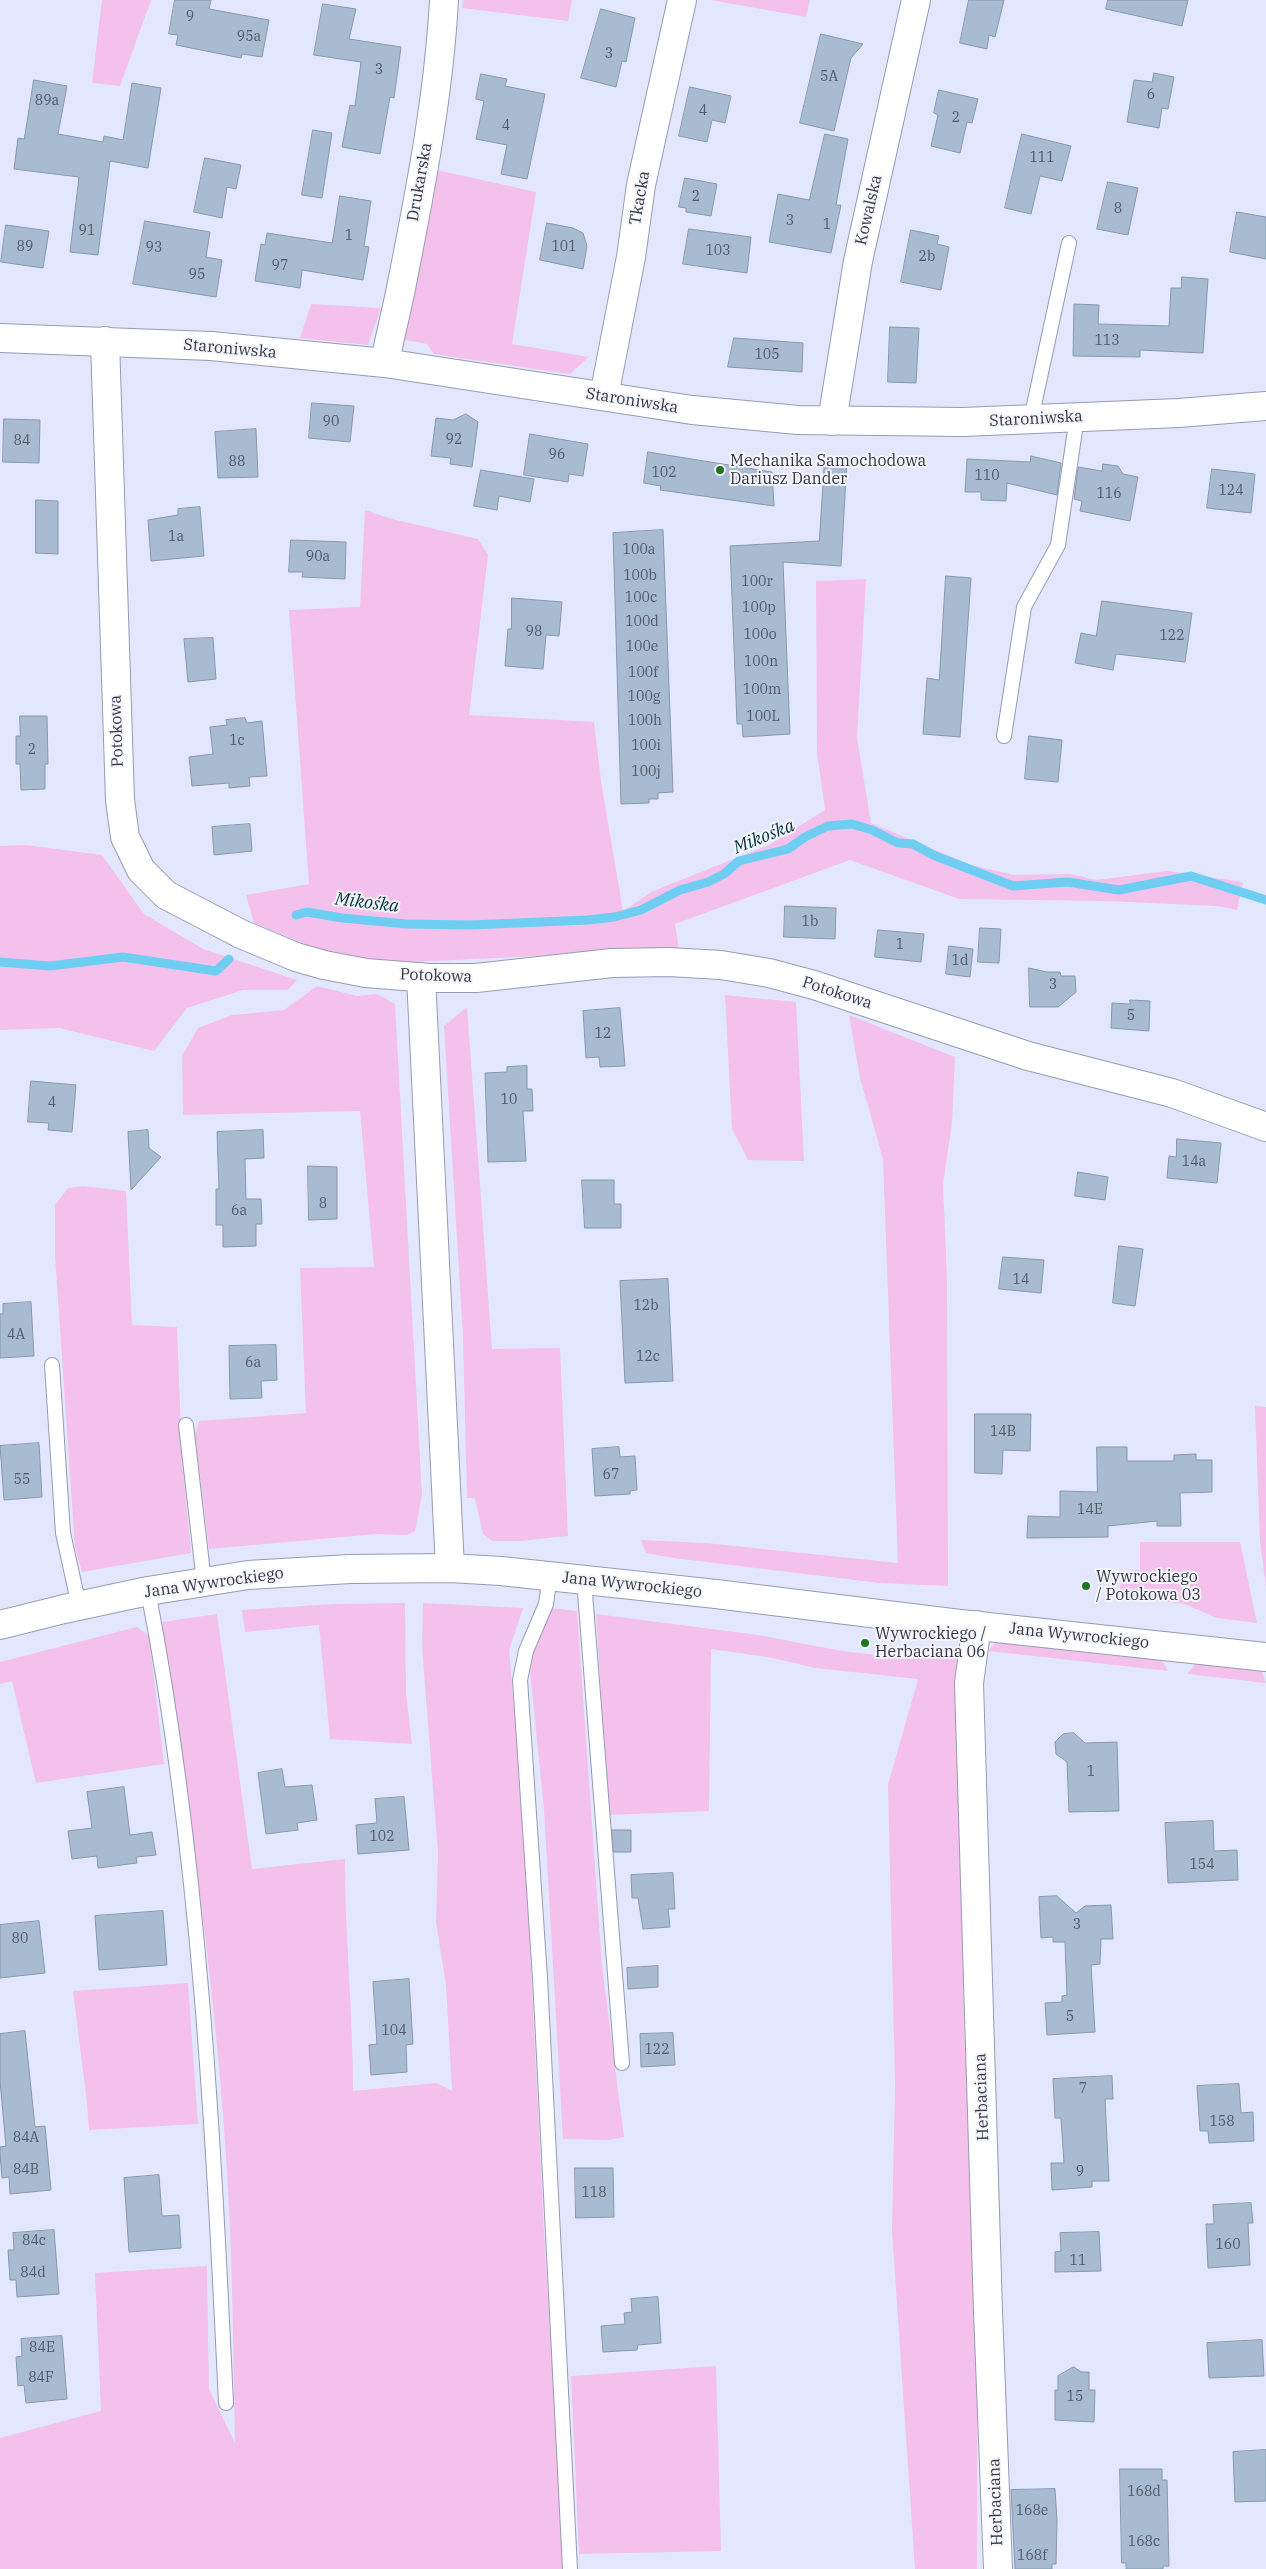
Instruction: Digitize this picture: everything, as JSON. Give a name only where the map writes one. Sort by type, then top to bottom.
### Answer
[{"type":"street","name":"Drukarska","points":[[385,363],[403,279],[428,134],[442,33],[444,0]]},
{"type":"street","name":"Tkacka","points":[[604,396],[631,257],[641,185],[682,0]]},
{"type":"street","name":"Kowalska","points":[[832,421],[858,261],[916,0]]},
{"type":"street","name":"Staroniwska","points":[[0,338],[211,346],[385,363],[692,410],[766,418],[832,421],[963,422],[1266,406]]},
{"type":"street","name":"Potokowa","points":[[105,341],[120,800],[125,838],[141,870],[166,896],[198,914],[296,957],[366,973],[476,978],[612,963],[669,962],[721,965],[769,973],[814,985],[1028,1056],[1172,1093],[1266,1127]]},
{"type":"street","points":[[421,977],[450,1568]]},
{"type":"street","name":"Jana Wywrockiego","points":[[0,1625],[148,1591],[248,1575],[341,1569],[450,1568],[550,1576],[1266,1657]]},
{"type":"street","name":"Herbaciana","points":[[977,1625],[970,1683],[988,2302],[998,2569]]},
{"type":"lane","points":[[1031,419],[1069,243]]},
{"type":"lane","points":[[1004,736],[1024,607],[1058,545],[1077,417]]},
{"type":"lane","points":[[52,1365],[63,1533],[79,1606]]},
{"type":"lane","points":[[186,1426],[204,1582]]},
{"type":"lane","points":[[550,1576],[546,1604],[526,1651],[520,1680],[539,1968],[570,2569]]},
{"type":"lane","points":[[584,1580],[622,2063]]},
{"type":"lane","points":[[148,1591],[161,1657],[189,1864],[214,2142],[226,2403]]},
{"type":"shaded area","points":[[102,0],[151,0],[120,86],[92,83]]},
{"type":"shaded area","points":[[463,0],[572,0],[568,21],[462,8]]},
{"type":"shaded area","points":[[711,0],[810,0],[806,17]]},
{"type":"shaded area","points":[[432,169],[536,192],[512,344],[589,357],[570,374],[434,354],[427,344],[400,339]]},
{"type":"shaded area","points":[[311,304],[381,308],[368,345],[300,338]]},
{"type":"shaded area","points":[[365,510],[392,519],[478,539],[488,555],[469,715],[594,722],[601,781],[623,911],[653,891],[769,845],[825,810],[817,753],[816,581],[866,579],[857,738],[871,823],[971,865],[1014,875],[1070,874],[1096,880],[1168,871],[1243,882],[1237,910],[1217,906],[1106,901],[959,899],[850,860],[675,924],[679,949],[394,963],[327,953],[254,923],[246,895],[309,884],[289,610],[360,607]]},
{"type":"shaded area","points":[[26,845],[102,855],[144,914],[203,949],[297,980],[288,990],[243,990],[187,1008],[154,1051],[59,1028],[0,1030],[0,846]]},
{"type":"shaded area","points":[[317,986],[357,996],[377,994],[395,1004],[422,1495],[415,1531],[407,1535],[377,1534],[209,1549],[195,1434],[199,1421],[306,1413],[300,1268],[374,1267],[360,1111],[183,1115],[182,1056],[198,1028],[232,1015],[284,1010]]},
{"type":"shaded area","points":[[725,995],[796,1002],[804,1161],[748,1160],[732,1129]]},
{"type":"shaded area","points":[[467,1007],[492,1349],[560,1348],[568,1536],[520,1541],[492,1541],[483,1534],[475,1498],[467,1498],[463,1337],[444,1026]]},
{"type":"shaded area","points":[[849,1015],[955,1057],[952,1123],[943,1184],[947,1279],[948,1586],[880,1583],[673,1558],[646,1553],[641,1540],[706,1543],[898,1563],[883,1159],[860,1078]]},
{"type":"shaded area","points":[[83,1186],[126,1191],[132,1325],[177,1327],[182,1460],[191,1553],[82,1572],[75,1548],[55,1255],[55,1205],[68,1188]]},
{"type":"shaded area","points":[[1255,1406],[1266,1407],[1266,1587],[1260,1541]]},
{"type":"shaded area","points":[[1140,1542],[1240,1542],[1257,1623],[1217,1618],[1184,1604],[1118,1595],[1124,1571],[1140,1570]]},
{"type":"shaded area","points":[[405,1603],[406,1693],[412,1744],[330,1739],[319,1625],[245,1632],[242,1610],[333,1604]]},
{"type":"shaded area","points":[[423,1603],[523,1608],[509,1650],[523,1809],[545,2251],[565,2569],[0,2569],[0,2438],[101,2411],[95,2273],[207,2266],[209,2389],[235,2443],[230,2222],[217,2048],[201,1906],[162,1622],[217,1614],[252,1869],[345,1859],[353,2091],[437,2083],[452,2091],[446,1985],[436,1922],[438,1853],[422,1646]]},
{"type":"shaded area","points":[[550,1608],[577,1611],[602,1966],[624,2137],[608,2140],[563,2139],[544,1810],[529,1661]]},
{"type":"shaded area","points":[[596,1614],[758,1635],[842,1651],[911,1659],[945,1656],[960,1659],[957,1695],[964,2030],[977,2265],[977,2569],[915,2569],[892,2231],[895,2084],[888,1785],[918,1679],[815,1668],[773,1658],[711,1649],[709,1811],[609,1815]]},
{"type":"shaded area","points":[[137,1627],[149,1636],[164,1764],[36,1783],[12,1681],[0,1684],[0,1662]]},
{"type":"shaded area","points":[[998,1640],[1161,1659],[1168,1671],[988,1651]]},
{"type":"shaded area","points":[[1196,1663],[1261,1670],[1266,1683],[1187,1674]]},
{"type":"shaded area","points":[[188,1983],[198,2124],[89,2130],[73,1991]]},
{"type":"shaded area","points":[[716,2366],[721,2551],[579,2554],[571,2376]]},
{"type":"building","points":[[175,0],[211,0],[209,9],[269,20],[262,57],[242,54],[241,58],[176,45],[178,35],[169,34]]},
{"type":"building","points":[[969,0],[1004,0],[995,37],[989,35],[987,49],[960,43]]},
{"type":"building","points":[[1108,0],[1188,0],[1182,26],[1106,9]]},
{"type":"building","points":[[323,4],[356,9],[349,39],[401,47],[394,98],[390,97],[380,154],[342,147],[350,105],[355,106],[361,62],[314,55]]},
{"type":"building","points":[[601,9],[635,18],[626,62],[622,61],[616,87],[581,78]]},
{"type":"building","points":[[821,34],[863,44],[851,58],[834,131],[800,123]]},
{"type":"building","points":[[1154,73],[1174,77],[1168,109],[1162,108],[1159,128],[1127,122],[1134,80],[1152,82]]},
{"type":"building","points":[[481,74],[507,79],[505,86],[545,94],[527,179],[501,174],[507,145],[476,139],[484,101],[476,99]]},
{"type":"building","points":[[34,80],[67,86],[58,134],[103,142],[104,136],[123,140],[132,83],[161,88],[148,168],[110,161],[98,255],[70,252],[79,177],[14,169],[18,138],[24,139]]},
{"type":"building","points":[[690,87],[731,96],[725,123],[712,120],[707,142],[679,136]]},
{"type":"building","points":[[939,90],[978,99],[972,123],[967,122],[960,153],[931,146],[938,115],[934,113]]},
{"type":"building","points":[[313,130],[332,133],[322,198],[302,195]]},
{"type":"building","points":[[825,134],[848,139],[836,205],[841,205],[831,253],[769,242],[778,194],[809,200]]},
{"type":"building","points":[[1022,134],[1071,146],[1062,181],[1040,176],[1031,214],[1005,208]]},
{"type":"building","points":[[205,158],[241,165],[236,189],[227,187],[222,218],[194,212]]},
{"type":"building","points":[[685,178],[717,184],[711,216],[686,212],[686,208],[679,207]]},
{"type":"building","points":[[1108,182],[1138,188],[1128,235],[1097,229]]},
{"type":"building","points":[[340,196],[371,201],[364,246],[369,247],[363,280],[302,270],[300,288],[255,281],[261,244],[265,245],[267,233],[332,243]]},
{"type":"building","points":[[1237,212],[1266,217],[1266,259],[1230,252]]},
{"type":"building","points":[[145,221],[210,232],[206,257],[222,260],[216,297],[133,284]]},
{"type":"building","points":[[547,223],[573,228],[583,233],[587,246],[583,269],[540,260]]},
{"type":"building","points":[[6,225],[49,231],[43,268],[1,262]]},
{"type":"building","points":[[689,229],[751,237],[747,273],[683,264]]},
{"type":"building","points":[[911,230],[939,236],[937,244],[949,247],[941,290],[901,282]]},
{"type":"building","points":[[1182,277],[1208,279],[1203,353],[1140,350],[1140,357],[1073,356],[1074,304],[1099,305],[1098,324],[1169,326],[1171,288],[1181,288]]},
{"type":"building","points":[[890,327],[919,328],[916,383],[888,382]]},
{"type":"building","points":[[734,338],[803,343],[802,372],[728,367]]},
{"type":"building","points":[[312,403],[354,406],[350,442],[309,438]]},
{"type":"building","points":[[466,414],[478,422],[472,467],[450,464],[451,458],[431,456],[436,418],[453,420]]},
{"type":"building","points":[[4,419],[40,420],[39,463],[3,462]]},
{"type":"building","points":[[256,429],[258,477],[218,478],[215,432]]},
{"type":"building","points":[[530,434],[588,444],[583,476],[569,474],[568,482],[524,475]]},
{"type":"building","points":[[648,452],[772,472],[774,506],[660,490],[661,486],[644,483]]},
{"type":"building","points":[[1031,456],[1061,463],[1057,495],[1007,483],[1006,501],[981,500],[981,492],[965,492],[967,459],[1030,462]]},
{"type":"building","points":[[825,458],[847,459],[841,566],[783,562],[790,734],[743,737],[742,724],[737,724],[730,546],[819,541]]},
{"type":"building","points":[[1103,464],[1118,466],[1123,474],[1138,477],[1130,521],[1080,511],[1082,501],[1074,499],[1078,467],[1102,471]]},
{"type":"building","points":[[1212,469],[1255,474],[1251,513],[1207,508]]},
{"type":"building","points":[[481,470],[534,479],[530,502],[499,496],[497,510],[474,506]]},
{"type":"building","points":[[36,500],[58,501],[58,554],[36,553]]},
{"type":"building","points":[[200,507],[204,556],[151,561],[148,520],[178,515],[178,509]]},
{"type":"building","points":[[663,530],[673,792],[658,793],[658,799],[649,799],[649,803],[621,804],[613,533]]},
{"type":"building","points":[[291,540],[346,542],[345,579],[302,577],[303,572],[289,572]]},
{"type":"building","points":[[946,576],[971,578],[960,737],[923,734],[927,678],[939,680]]},
{"type":"building","points":[[512,598],[562,602],[559,636],[546,635],[543,669],[505,666],[508,629],[511,629]]},
{"type":"building","points":[[1102,601],[1192,613],[1185,662],[1116,654],[1113,670],[1075,663],[1081,633],[1096,636]]},
{"type":"building","points":[[213,638],[216,679],[188,682],[184,639]]},
{"type":"building","points":[[20,716],[47,716],[48,764],[45,764],[45,789],[21,790],[20,764],[16,764],[16,736],[20,736]]},
{"type":"building","points":[[245,718],[247,723],[262,721],[267,776],[249,777],[250,786],[229,788],[229,783],[192,786],[189,757],[213,754],[210,727],[227,725],[226,720]]},
{"type":"building","points":[[1029,736],[1062,740],[1058,782],[1025,779]]},
{"type":"building","points":[[250,824],[252,851],[214,855],[212,827]]},
{"type":"building","points":[[785,906],[836,908],[835,939],[784,937]]},
{"type":"building","points":[[980,928],[1001,929],[999,963],[978,962]]},
{"type":"building","points":[[878,930],[924,934],[921,962],[875,957]]},
{"type":"building","points":[[949,946],[973,949],[970,977],[946,974]]},
{"type":"building","points":[[1029,968],[1047,972],[1060,972],[1061,976],[1075,976],[1076,992],[1058,1007],[1030,1007]]},
{"type":"building","points":[[1130,1000],[1150,1001],[1149,1031],[1111,1028],[1112,1003],[1130,1004]]},
{"type":"building","points":[[620,1008],[625,1066],[600,1067],[599,1057],[586,1058],[583,1011]]},
{"type":"building","points":[[527,1066],[527,1089],[532,1089],[533,1111],[523,1111],[526,1161],[488,1162],[485,1073],[507,1072],[507,1067]]},
{"type":"building","points":[[31,1081],[76,1085],[72,1132],[48,1130],[49,1123],[28,1122]]},
{"type":"building","points":[[148,1130],[149,1148],[161,1157],[131,1190],[128,1132]]},
{"type":"building","points":[[263,1130],[264,1158],[245,1159],[246,1199],[261,1199],[262,1224],[256,1224],[256,1246],[223,1247],[223,1225],[216,1225],[216,1189],[219,1189],[217,1132]]},
{"type":"building","points":[[1177,1139],[1221,1143],[1217,1183],[1167,1178],[1169,1156],[1176,1157]]},
{"type":"building","points":[[308,1166],[337,1167],[337,1219],[309,1220]]},
{"type":"building","points":[[1078,1172],[1108,1177],[1105,1200],[1075,1196]]},
{"type":"building","points":[[582,1180],[614,1180],[614,1204],[621,1204],[621,1228],[585,1228]]},
{"type":"building","points":[[1119,1246],[1143,1249],[1135,1306],[1113,1303]]},
{"type":"building","points":[[1003,1257],[1044,1260],[1041,1293],[999,1289]]},
{"type":"building","points":[[668,1279],[673,1381],[625,1383],[620,1281]]},
{"type":"building","points":[[31,1302],[34,1356],[0,1358],[0,1314],[3,1314],[3,1304]]},
{"type":"building","points":[[276,1345],[277,1380],[261,1381],[262,1398],[230,1399],[229,1346]]},
{"type":"building","points":[[975,1414],[1031,1414],[1030,1451],[1003,1450],[1002,1474],[975,1473]]},
{"type":"building","points":[[39,1443],[42,1497],[4,1500],[0,1446]]},
{"type":"building","points":[[619,1447],[620,1457],[635,1456],[637,1490],[630,1491],[630,1494],[595,1496],[592,1449]]},
{"type":"building","points":[[1097,1447],[1127,1447],[1127,1461],[1174,1461],[1174,1455],[1196,1454],[1196,1460],[1212,1460],[1212,1492],[1180,1493],[1181,1526],[1157,1526],[1157,1521],[1108,1526],[1108,1537],[1027,1538],[1028,1516],[1060,1517],[1060,1491],[1097,1492]]},
{"type":"building","points":[[1074,1733],[1085,1743],[1117,1742],[1119,1811],[1069,1812],[1067,1762],[1056,1754],[1055,1742],[1063,1734]]},
{"type":"building","points":[[282,1769],[285,1787],[312,1785],[317,1820],[297,1823],[298,1830],[266,1834],[258,1773]]},
{"type":"building","points":[[124,1787],[130,1835],[152,1832],[156,1855],[136,1857],[137,1863],[98,1868],[97,1856],[72,1859],[68,1831],[92,1828],[87,1792]]},
{"type":"building","points":[[404,1797],[409,1850],[358,1854],[356,1825],[377,1823],[375,1799]]},
{"type":"building","points":[[1213,1821],[1214,1851],[1237,1850],[1238,1880],[1168,1883],[1165,1823]]},
{"type":"building","points":[[612,1830],[631,1830],[631,1852],[614,1852]]},
{"type":"building","points":[[673,1873],[675,1909],[668,1909],[670,1927],[643,1929],[638,1898],[632,1898],[631,1875]]},
{"type":"building","points":[[1057,1896],[1076,1913],[1085,1906],[1111,1905],[1113,1939],[1101,1939],[1100,1964],[1091,1965],[1095,2032],[1047,2035],[1045,2003],[1062,2002],[1062,1996],[1067,1995],[1065,1942],[1053,1942],[1053,1937],[1041,1938],[1039,1897]]},
{"type":"building","points":[[163,1911],[167,1965],[99,1970],[95,1916]]},
{"type":"building","points":[[39,1921],[45,1973],[0,1978],[0,1925]]},
{"type":"building","points":[[658,1966],[658,1987],[628,1989],[627,1968]]},
{"type":"building","points":[[409,1979],[413,2044],[406,2045],[407,2072],[371,2075],[369,2045],[377,2044],[373,1982]]},
{"type":"building","points":[[25,2031],[35,2127],[45,2126],[51,2190],[10,2194],[9,2177],[2,2178],[0,2154],[0,2147],[6,2146],[0,2081],[0,2034]]},
{"type":"building","points":[[673,2033],[675,2065],[641,2067],[640,2034]]},
{"type":"building","points":[[1112,2076],[1113,2099],[1105,2099],[1109,2181],[1092,2181],[1092,2187],[1052,2190],[1051,2163],[1064,2163],[1061,2118],[1055,2118],[1053,2079]]},
{"type":"building","points":[[1239,2084],[1241,2113],[1253,2112],[1254,2141],[1209,2143],[1208,2131],[1200,2131],[1197,2086]]},
{"type":"building","points":[[575,2168],[613,2168],[614,2217],[576,2218]]},
{"type":"building","points":[[159,2175],[162,2216],[179,2215],[181,2248],[129,2252],[124,2178]]},
{"type":"building","points":[[1251,2203],[1253,2223],[1248,2223],[1250,2265],[1208,2268],[1206,2224],[1214,2224],[1213,2205]]},
{"type":"building","points":[[54,2230],[59,2294],[17,2297],[16,2280],[10,2280],[8,2250],[14,2250],[13,2233]]},
{"type":"building","points":[[1099,2232],[1101,2271],[1055,2272],[1055,2252],[1061,2251],[1060,2233]]},
{"type":"building","points":[[658,2297],[661,2343],[638,2345],[637,2350],[603,2352],[601,2326],[625,2324],[624,2313],[632,2312],[631,2299]]},
{"type":"building","points":[[62,2336],[67,2399],[26,2403],[24,2385],[18,2386],[16,2357],[22,2356],[21,2339]]},
{"type":"building","points":[[1262,2340],[1264,2376],[1209,2378],[1207,2343]]},
{"type":"building","points":[[1074,2367],[1081,2372],[1089,2372],[1089,2390],[1095,2390],[1094,2422],[1055,2420],[1055,2390],[1058,2390],[1058,2376]]},
{"type":"building","points":[[1266,2450],[1266,2501],[1235,2502],[1233,2452]]},
{"type":"building","points":[[1120,2469],[1162,2469],[1162,2480],[1167,2480],[1169,2566],[1163,2566],[1163,2569],[1126,2569],[1126,2563],[1122,2563]]},
{"type":"building","points":[[1055,2489],[1057,2521],[1056,2564],[1052,2564],[1052,2569],[1015,2569],[1011,2490]]},
{"type":"waterway","name":"Mikośka","points":[[296,915],[307,912],[342,918],[407,924],[471,925],[588,920],[614,917],[641,910],[680,890],[708,882],[724,874],[739,861],[788,849],[805,837],[828,826],[852,824],[872,830],[898,843],[913,844],[933,855],[1013,886],[1068,882],[1119,890],[1191,876],[1266,900]]},
{"type":"waterway","name":"Mikośka","points":[[0,962],[50,966],[123,957],[216,971],[229,959]]},
{"type":"place","name":"Mechanika Samochodowa Dariusz Dander","points":[[720,470]]},
{"type":"place","name":"Wywrockiego / Potokowa 03","points":[[1086,1586]]},
{"type":"place","name":"Wywrockiego / Herbaciana 06","points":[[865,1643]]}]
